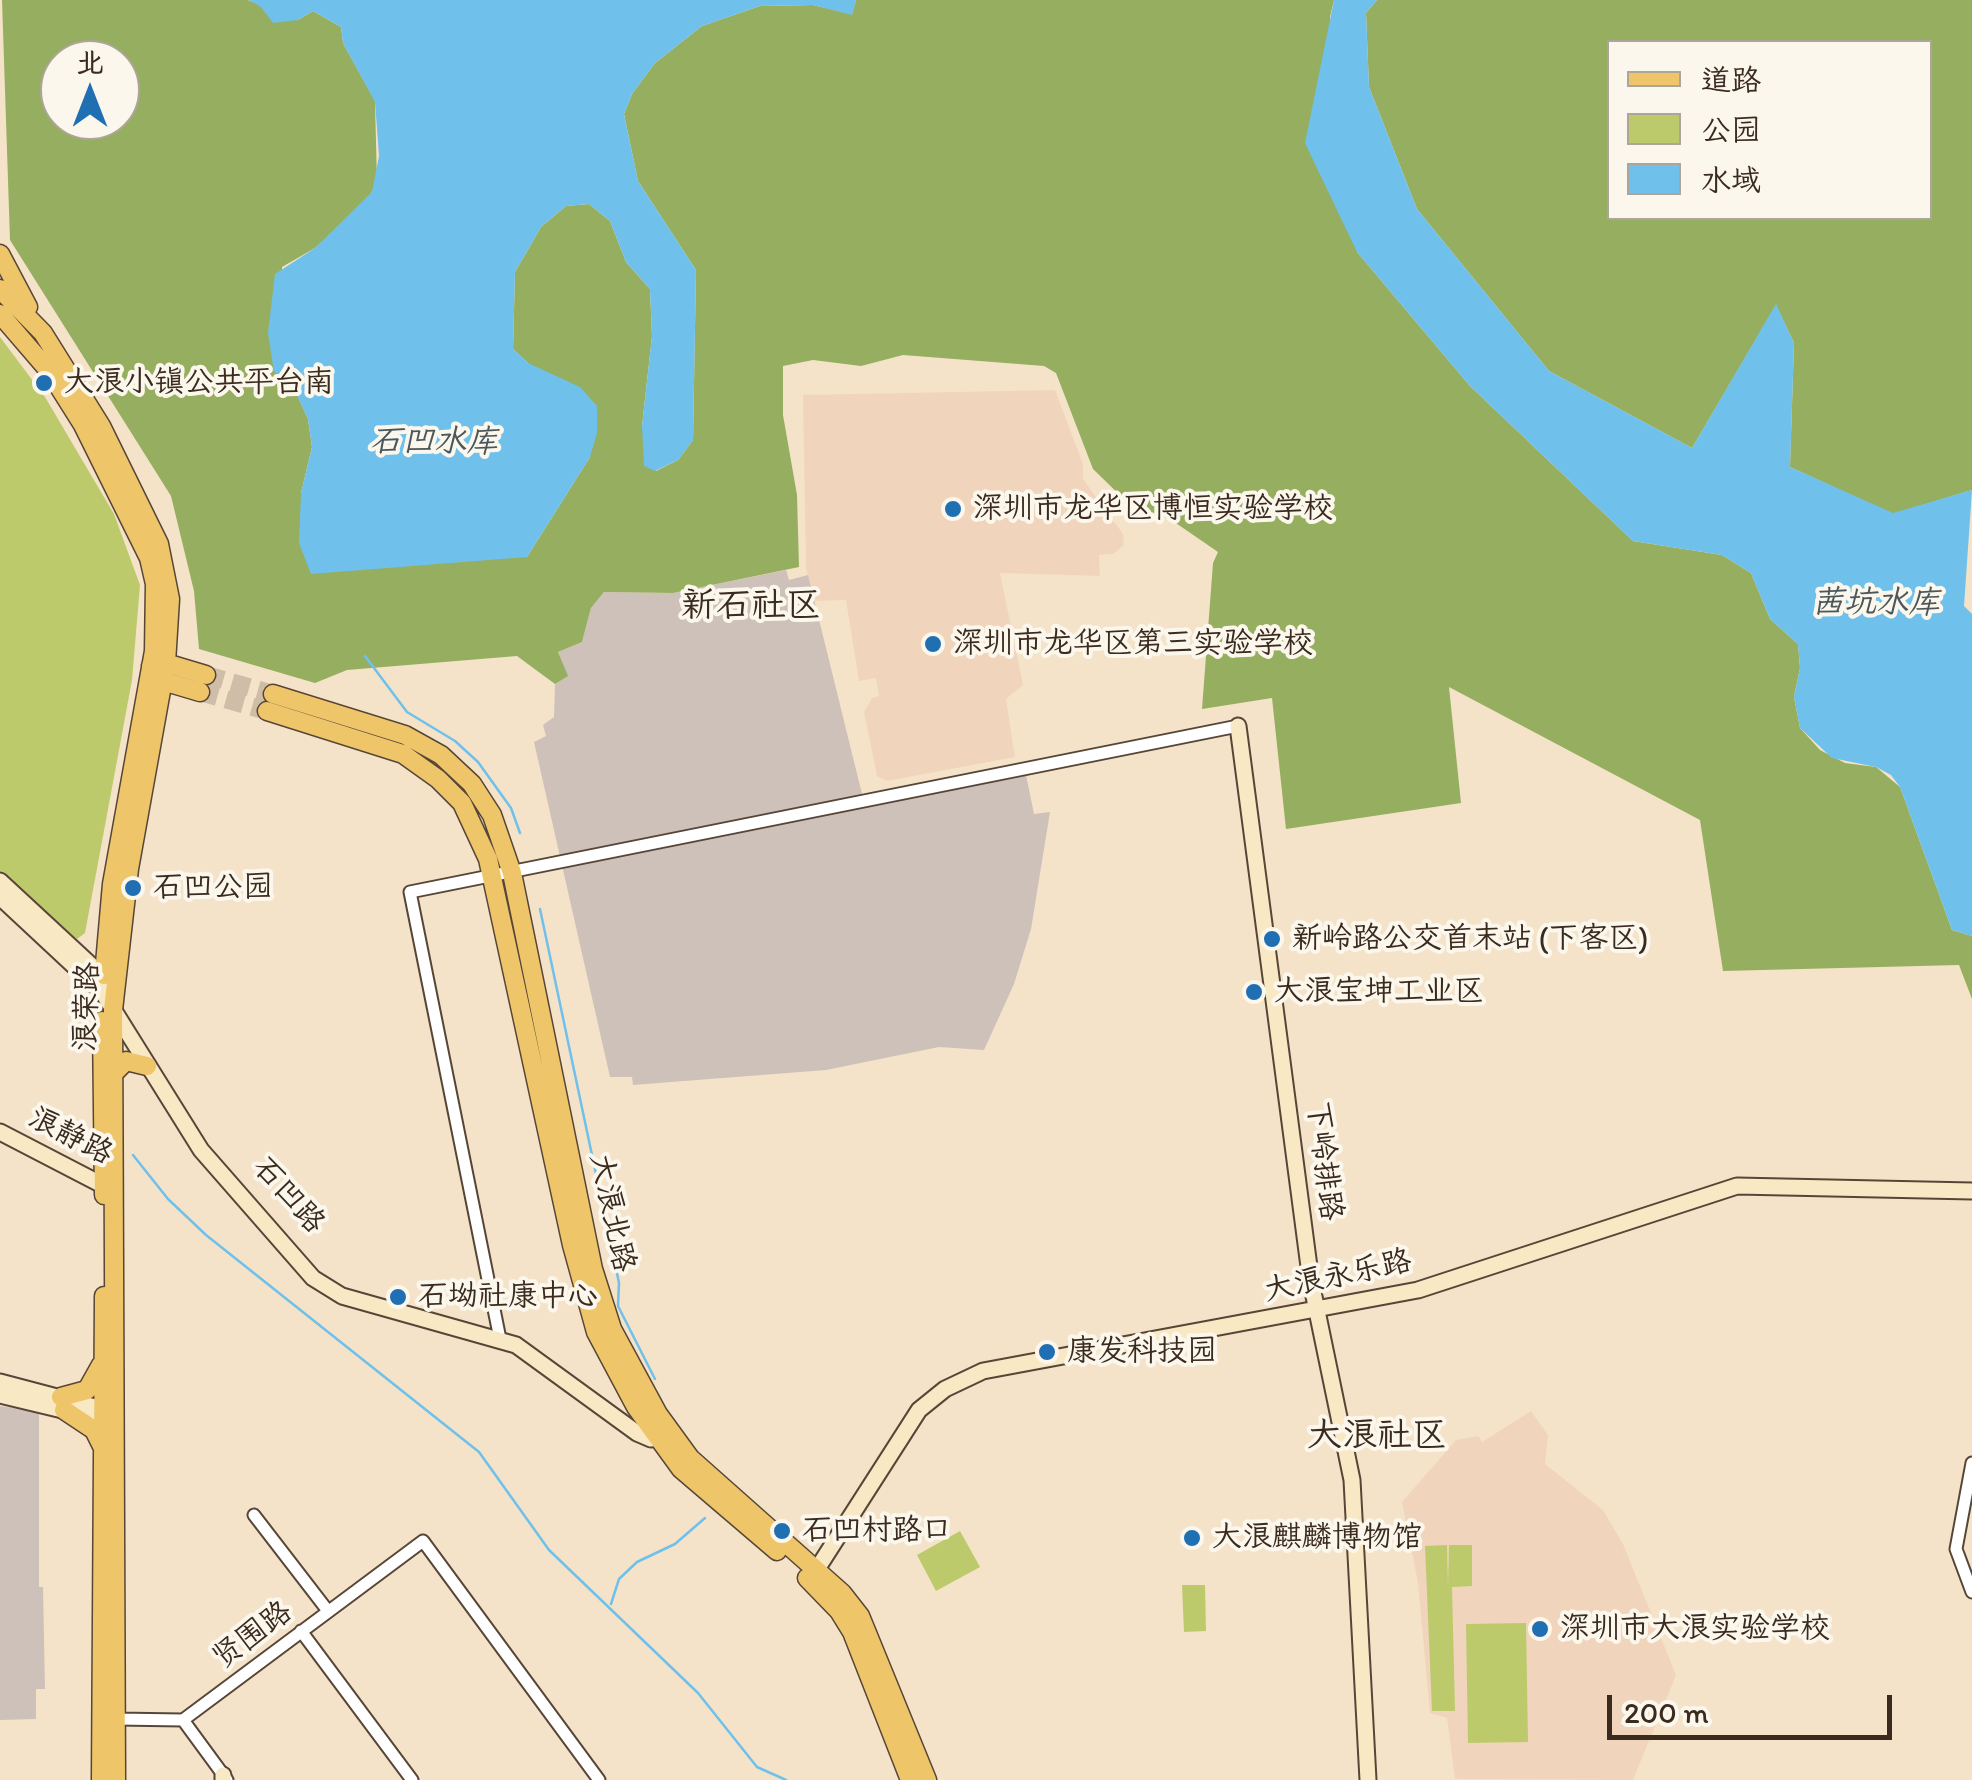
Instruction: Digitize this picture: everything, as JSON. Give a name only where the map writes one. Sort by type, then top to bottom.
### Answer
[{"type":"main road","points":[[0,254],[43,333]]},
{"type":"main road","name":"浪荣路","points":[[0,289],[43,333],[101,426],[159,544],[170,599],[160,670],[112,884],[107,1105],[116,1780]]},
{"type":"main road","name":"浪荣路","points":[[0,314],[65,394],[148,558],[156,598],[160,670]]},
{"type":"main road","points":[[160,670],[203,683]]},
{"type":"main road","name":"大浪北路","points":[[910,1780],[848,1624],[813,1577],[682,1448],[612,1330],[592,1269],[512,873],[492,815],[472,784],[440,755],[406,735],[270,702],[403,754],[438,779],[462,803],[478,832],[493,877],[582,1290],[611,1364],[656,1436],[701,1490],[813,1577],[842,1593],[868,1632],[927,1780]]},
{"type":"main road","name":"浪荣路","points":[[107,1105],[114,1074],[109,993]]},
{"type":"main road","points":[[114,1074],[126,1062],[147,1066]]},
{"type":"main road","name":"浪荣路","points":[[101,1780],[104,1450],[109,1415],[104,1355],[110,1189]]},
{"type":"main road","points":[[104,1355],[87,1390],[62,1404],[94,1430],[104,1450]]},
{"type":"street","points":[[499,1334],[410,892],[1238,726]]},
{"type":"street","name":"下岭排路","points":[[1238,726],[1317,1312],[1352,1480],[1368,1780]]},
{"type":"street","name":"石凹路","points":[[0,881],[109,993],[215,1153],[322,1274],[358,1292],[499,1334]]},
{"type":"street","name":"石凹路","points":[[0,897],[109,993],[147,1066],[217,1172],[313,1278],[353,1300],[522,1339],[644,1437],[656,1436]]},
{"type":"street","name":"浪静路","points":[[0,1132],[110,1189]]},
{"type":"street","name":"大浪永乐路","points":[[813,1577],[911,1420],[945,1390],[1005,1366],[1317,1312],[1418,1290],[1737,1186],[1972,1191]]},
{"type":"street","points":[[0,1382],[62,1404]]},
{"type":"street","points":[[0,1395],[109,1415]]},
{"type":"street","points":[[1972,1462],[1956,1550],[1972,1592]]},
{"type":"street","points":[[254,1515],[328,1611]]},
{"type":"street","name":"贤围路","points":[[183,1720],[423,1542],[599,1780]]},
{"type":"street","points":[[301,1631],[412,1780]]},
{"type":"street","points":[[102,1706],[116,1720],[183,1720],[225,1778]]},
{"type":"shaded area","name":"深圳市龙华区博恒实验学校","points":[[1055,390],[1083,464],[1083,479],[1123,534],[1124,545],[1113,554],[1099,555],[1100,576],[1000,573],[1023,685],[1006,699],[1015,757],[887,781],[877,776],[864,712],[872,698],[879,696],[876,678],[859,681],[846,600],[815,601],[806,569],[803,395]]},
{"type":"shaded area","points":[[786,570],[789,580],[808,575],[864,802],[1025,770],[1034,814],[1050,812],[1031,929],[1014,984],[984,1050],[939,1047],[826,1070],[633,1085],[632,1077],[610,1077],[534,742],[546,736],[543,725],[554,717],[555,684],[567,676],[558,652],[582,642],[591,608],[604,592],[673,593]]},
{"type":"shaded area","points":[[0,1406],[39,1411],[39,1587],[43,1587],[45,1689],[36,1689],[36,1719],[0,1720]]},
{"type":"shaded area","name":"深圳市大浪实验学校","points":[[1531,1411],[1548,1435],[1545,1464],[1603,1510],[1623,1544],[1676,1675],[1633,1780],[1455,1779],[1447,1718],[1430,1713],[1418,1583],[1402,1502],[1456,1440],[1478,1436],[1482,1442]]},
{"type":"green space","points":[[2,0],[248,0],[298,20],[313,11],[341,27],[343,43],[375,101],[377,182],[366,203],[315,248],[282,267],[290,379],[308,419],[312,447],[301,493],[527,557],[590,457],[528,363],[513,349],[515,272],[541,227],[566,206],[589,204],[610,221],[626,262],[650,289],[652,336],[642,426],[656,471],[678,460],[693,440],[696,270],[638,181],[624,114],[632,94],[655,63],[702,26],[760,6],[813,5],[852,14],[856,0],[1334,0],[1330,17],[1357,252],[1470,386],[1633,541],[1722,555],[1751,573],[1770,619],[1798,644],[1800,668],[1794,697],[1800,728],[1820,750],[1845,763],[1876,767],[1900,787],[1952,930],[1972,936],[1972,999],[1959,965],[1723,971],[1700,820],[1449,687],[1461,803],[1286,829],[1272,698],[1202,709],[1213,563],[1218,552],[1170,519],[1128,503],[1093,469],[1056,373],[1044,366],[903,355],[861,366],[813,360],[783,366],[783,415],[797,495],[799,567],[673,593],[604,592],[591,608],[582,642],[558,652],[568,676],[555,684],[517,656],[347,670],[315,683],[199,649],[194,591],[171,496],[10,240]]},
{"type":"green space","points":[[1377,0],[1972,0],[1972,490],[1893,514],[1790,467],[1794,343],[1776,305],[1692,448],[1549,371],[1417,209],[1369,87],[1366,13]]},
{"type":"green space","points":[[0,337],[45,397],[114,514],[140,585],[132,680],[85,933],[77,939],[0,873]]},
{"type":"green space","points":[[960,1531],[980,1567],[936,1591],[917,1555]]},
{"type":"green space","points":[[1447,1545],[1448,1586],[1449,1545],[1472,1545],[1472,1586],[1452,1587],[1455,1711],[1432,1711],[1425,1546]]},
{"type":"green space","points":[[1182,1585],[1205,1585],[1206,1631],[1184,1632]]},
{"type":"green space","points":[[1526,1623],[1528,1742],[1468,1743],[1466,1624]]},
{"type":"water","name":"石凹水库","points":[[249,0],[856,0],[852,15],[813,5],[760,6],[702,26],[655,63],[632,94],[624,114],[638,181],[696,270],[693,440],[678,460],[655,471],[644,466],[642,426],[652,336],[650,289],[626,262],[610,221],[589,204],[566,206],[541,227],[515,272],[513,349],[528,363],[580,387],[597,406],[597,433],[590,457],[527,557],[311,574],[299,543],[301,493],[312,447],[308,419],[290,380],[274,372],[268,333],[275,274],[315,248],[372,192],[379,156],[375,102],[343,43],[341,27],[313,11],[298,20],[273,23],[261,7]]},
{"type":"water","name":"茜坑水库","points":[[1334,0],[1377,0],[1366,13],[1369,87],[1417,209],[1549,371],[1692,448],[1776,304],[1794,343],[1790,467],[1893,513],[1972,490],[1964,606],[1972,614],[1972,936],[1952,930],[1900,787],[1891,775],[1876,767],[1832,758],[1800,728],[1794,697],[1800,668],[1798,644],[1770,619],[1751,573],[1722,555],[1633,541],[1470,386],[1357,252],[1305,143]]},
{"type":"waterway","points":[[365,656],[407,712],[455,741],[478,762],[511,808],[520,833]]},
{"type":"waterway","points":[[540,909],[619,1283],[618,1306],[655,1379]]},
{"type":"waterway","points":[[133,1155],[168,1199],[206,1235],[479,1452],[549,1550],[698,1693],[757,1767],[786,1780]]},
{"type":"waterway","points":[[611,1604],[619,1579],[637,1562],[675,1544],[705,1518]]},
{"type":"tunnel","points":[[206,675],[273,694]]},
{"type":"tunnel","points":[[200,692],[267,711]]},
{"type":"place","name":"大浪小镇公共平台南","points":[[44,383]]},
{"type":"place","name":"深圳市龙华区博恒实验学校","points":[[953,509]]},
{"type":"place","name":"深圳市龙华区第三实验学校","points":[[933,644]]},
{"type":"place","name":"石凹公园","points":[[133,888]]},
{"type":"place","name":"新岭路公交首末站 (下客区)","points":[[1272,939]]},
{"type":"place","name":"大浪宝坤工业区","points":[[1254,992]]},
{"type":"place","name":"石坳社康中心","points":[[398,1297]]},
{"type":"place","name":"康发科技园","points":[[1047,1352]]},
{"type":"place","name":"石凹村路口","points":[[782,1531]]},
{"type":"place","name":"大浪麒麟博物馆","points":[[1192,1538]]},
{"type":"place","name":"深圳市大浪实验学校","points":[[1540,1629]]},
{"type":"district","name":"新石社区","points":[[751,607]]},
{"type":"district","name":"大浪社区","points":[[1377,1437]]}]
